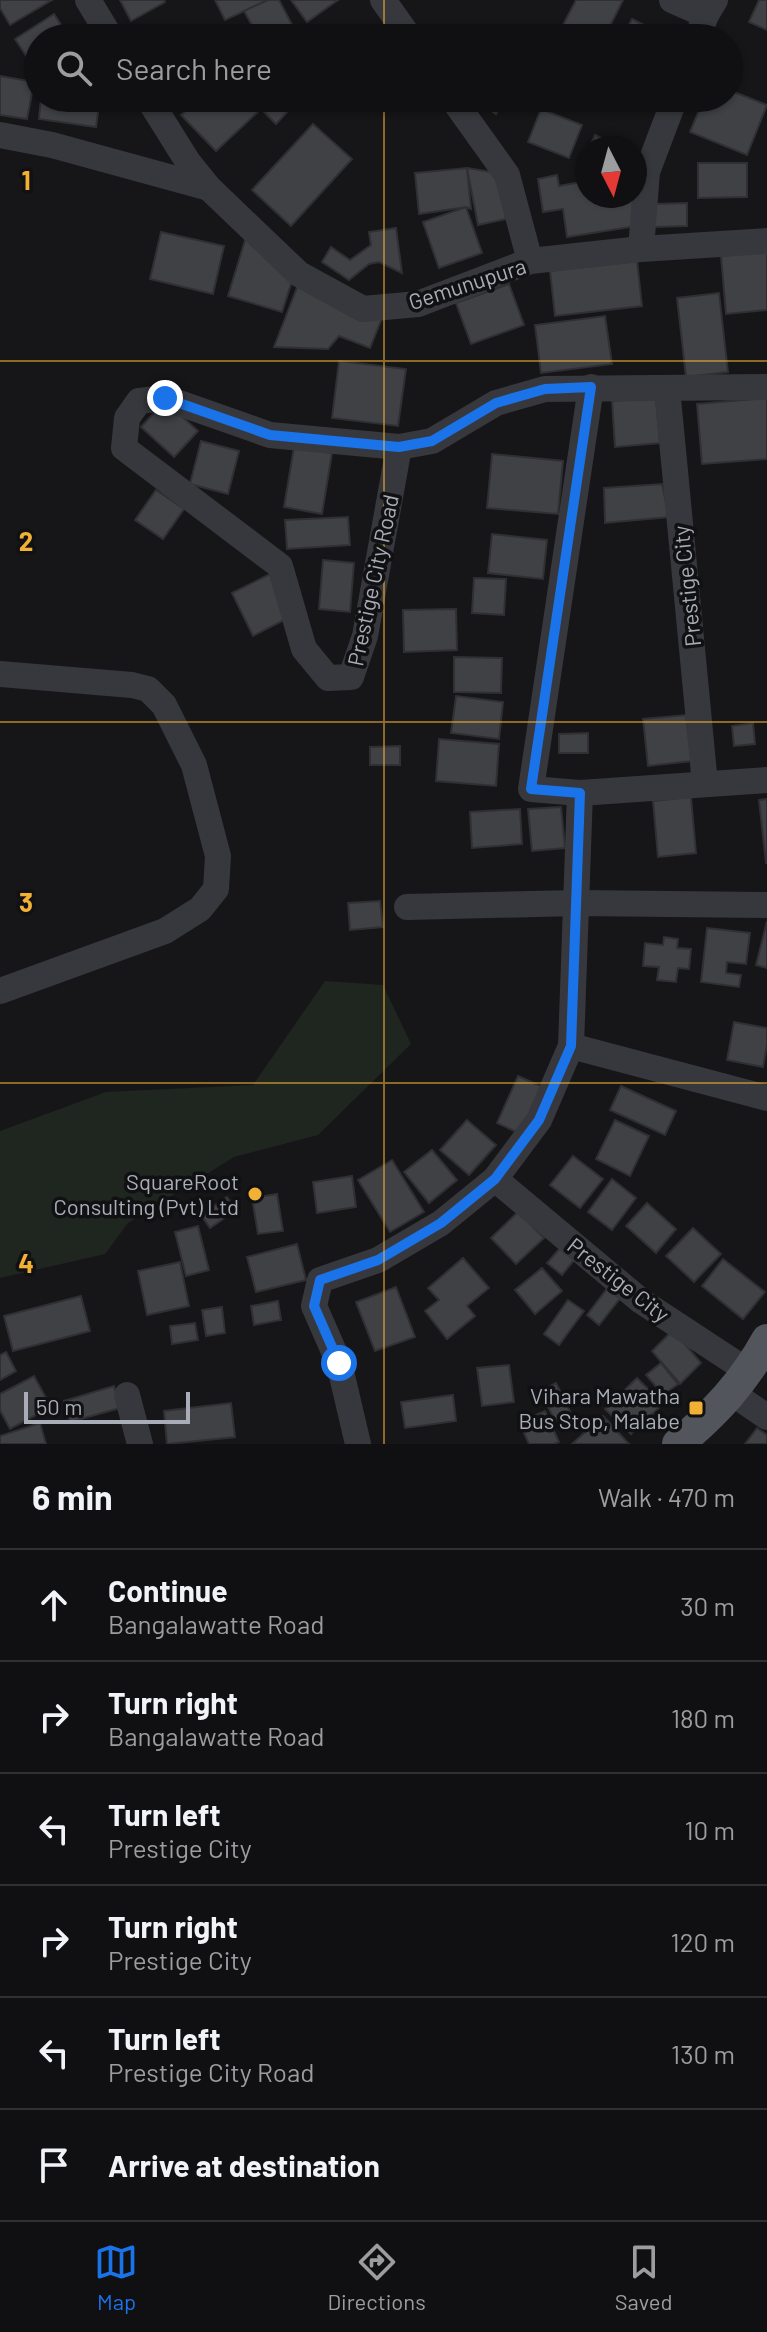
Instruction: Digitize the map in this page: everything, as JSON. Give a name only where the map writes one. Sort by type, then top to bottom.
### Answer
[{"type":"main road","points":[[678,1444],[740,1382],[767,1340]]},
{"type":"street","points":[[88,0],[103,24]]},
{"type":"street","points":[[383,0],[400,24]]},
{"type":"street","points":[[672,0],[706,18]]},
{"type":"street","name":"Gemunupura","points":[[157,112],[188,162],[209,188],[299,274],[363,309],[418,304],[530,261],[641,249],[767,241]]},
{"type":"street","points":[[462,112],[507,175],[530,261]]},
{"type":"street","points":[[641,249],[647,172],[670,112]]},
{"type":"street","name":"Gemunupura","points":[[0,135],[52,145],[209,188]]},
{"type":"street","points":[[591,387],[531,789],[580,793],[767,780]]},
{"type":"street","name":"Prestige City Road","points":[[399,447],[365,636],[351,677],[328,678],[304,649],[280,566],[124,448],[127,418],[139,401],[165,398],[270,435],[399,447],[432,441],[496,403],[545,389],[767,387]]},
{"type":"street","name":"Prestige City","points":[[667,388],[705,784]]},
{"type":"street","points":[[0,674],[148,689],[164,705],[194,765],[218,856],[216,889],[200,909],[165,931],[0,991]]},
{"type":"street","points":[[358,1444],[339,1363],[314,1306],[320,1280],[378,1260],[441,1223],[495,1179],[539,1120],[571,1046],[580,793]]},
{"type":"street","points":[[407,907],[577,903],[767,905]]},
{"type":"street","points":[[571,1046],[767,1098]]},
{"type":"street","name":"Prestige City","points":[[495,1179],[740,1382],[767,1417]]},
{"type":"street","points":[[127,1395],[140,1444]]},
{"type":"shaded area","points":[[325,981],[383,985],[411,1044],[318,1135],[234,1157],[128,1223],[105,1254],[0,1278],[0,1131],[106,1092],[253,1085]]},
{"type":"building","points":[[0,0],[52,0],[10,25],[0,8]]},
{"type":"building","points":[[120,0],[164,0],[165,2],[131,21]]},
{"type":"building","points":[[215,0],[268,0],[225,20]]},
{"type":"building","points":[[268,0],[279,0],[292,24],[251,24],[244,11]]},
{"type":"building","points":[[291,0],[338,0],[307,22]]},
{"type":"building","points":[[576,0],[623,0],[611,24],[564,24]]},
{"type":"building","points":[[759,0],[767,0],[767,30],[749,22]]},
{"type":"building","points":[[54,14],[61,24],[38,24]]},
{"type":"building","points":[[24,33],[24,52],[15,39]]},
{"type":"building","points":[[0,76],[24,80],[24,112],[28,112],[27,119],[0,115]]},
{"type":"building","points":[[743,96],[767,105],[747,155],[690,132],[698,112],[743,112]]},
{"type":"building","points":[[40,112],[98,112],[96,127],[39,119]]},
{"type":"building","points":[[184,112],[258,112],[216,151],[181,115]]},
{"type":"building","points":[[264,112],[287,112],[276,124]]},
{"type":"building","points":[[540,112],[549,112],[582,125],[575,136],[569,158],[528,142]]},
{"type":"building","points":[[313,124],[352,159],[291,226],[252,190]]},
{"type":"building","points":[[698,163],[747,163],[747,197],[698,198]]},
{"type":"building","points":[[467,168],[471,209],[466,207],[419,214],[415,173]]},
{"type":"building","points":[[467,168],[498,173],[506,219],[478,225]]},
{"type":"building","points":[[557,175],[559,186],[575,183],[575,208],[635,208],[637,226],[567,237],[563,209],[543,212],[538,179]]},
{"type":"building","points":[[687,203],[687,226],[654,227],[653,204]]},
{"type":"building","points":[[466,207],[482,253],[439,268],[423,222]]},
{"type":"building","points":[[396,228],[402,273],[379,262],[369,264],[349,280],[322,262],[331,247],[350,260],[371,245],[369,232]]},
{"type":"building","points":[[161,232],[224,246],[213,294],[150,279]]},
{"type":"building","points":[[246,237],[292,281],[282,312],[228,296]]},
{"type":"building","points":[[767,251],[767,310],[726,314],[721,256]]},
{"type":"building","points":[[637,261],[642,306],[555,316],[550,271]]},
{"type":"building","points":[[509,284],[524,325],[471,344],[456,303]]},
{"type":"building","points":[[298,285],[382,318],[370,348],[339,336],[328,349],[274,347]]},
{"type":"building","points":[[719,293],[728,372],[686,377],[677,298]]},
{"type":"building","points":[[605,316],[612,364],[541,373],[535,325]]},
{"type":"building","points":[[339,361],[406,369],[398,426],[332,418]]},
{"type":"building","points":[[656,398],[660,443],[615,447],[612,401]]},
{"type":"building","points":[[767,398],[767,459],[702,464],[697,404]]},
{"type":"building","points":[[165,401],[198,431],[174,457],[141,427]]},
{"type":"building","points":[[201,441],[239,451],[228,494],[190,484]]},
{"type":"building","points":[[294,447],[332,453],[322,514],[284,507]]},
{"type":"building","points":[[492,454],[563,461],[558,514],[487,508]]},
{"type":"building","points":[[662,484],[669,517],[605,523],[604,488]]},
{"type":"building","points":[[156,490],[184,509],[163,539],[135,520]]},
{"type":"building","points":[[348,517],[350,545],[287,549],[285,520]]},
{"type":"building","points":[[492,534],[547,540],[543,579],[488,573]]},
{"type":"building","points":[[323,560],[354,563],[350,612],[319,609]]},
{"type":"building","points":[[270,574],[290,617],[253,636],[232,593]]},
{"type":"building","points":[[474,578],[506,579],[504,615],[472,613]]},
{"type":"building","points":[[456,609],[457,650],[404,652],[403,610]]},
{"type":"building","points":[[454,657],[502,658],[501,693],[454,692]]},
{"type":"building","points":[[456,696],[503,702],[499,739],[451,733]]},
{"type":"building","points":[[686,715],[692,761],[648,766],[643,719]]},
{"type":"building","points":[[753,723],[755,744],[734,746],[732,726]]},
{"type":"building","points":[[588,733],[588,753],[559,753],[559,734]]},
{"type":"building","points":[[439,739],[499,744],[496,786],[436,781]]},
{"type":"building","points":[[400,746],[400,765],[370,765],[370,747]]},
{"type":"building","points":[[691,797],[696,853],[658,857],[653,801]]},
{"type":"building","points":[[767,799],[767,863],[766,863],[759,800]]},
{"type":"building","points":[[561,807],[565,848],[532,851],[528,809]]},
{"type":"building","points":[[520,809],[522,844],[472,848],[470,812]]},
{"type":"building","points":[[380,901],[383,927],[350,930],[348,903]]},
{"type":"building","points":[[767,921],[767,968],[756,965]]},
{"type":"building","points":[[707,928],[750,933],[746,964],[727,962],[726,973],[741,975],[739,987],[701,982]]},
{"type":"building","points":[[664,937],[678,939],[677,948],[691,949],[689,969],[678,968],[676,982],[657,980],[659,967],[643,966],[645,943],[663,945]]},
{"type":"building","points":[[734,1022],[767,1028],[763,1067],[727,1060]]},
{"type":"building","points":[[518,1076],[543,1087],[523,1135],[497,1123]]},
{"type":"building","points":[[621,1086],[676,1111],[665,1135],[610,1110]]},
{"type":"building","points":[[467,1120],[496,1145],[469,1175],[440,1150]]},
{"type":"building","points":[[615,1120],[649,1136],[630,1176],[596,1159]]},
{"type":"building","points":[[432,1150],[457,1180],[429,1203],[404,1172]]},
{"type":"building","points":[[573,1156],[603,1179],[580,1208],[550,1185]]},
{"type":"building","points":[[392,1160],[424,1212],[390,1232],[358,1180]]},
{"type":"building","points":[[352,1176],[356,1207],[317,1213],[313,1182]]},
{"type":"building","points":[[612,1179],[636,1198],[612,1230],[588,1212]]},
{"type":"building","points":[[277,1194],[283,1231],[258,1234],[252,1198]]},
{"type":"building","points":[[227,1197],[236,1210],[210,1228],[201,1215]]},
{"type":"building","points":[[647,1203],[676,1229],[656,1253],[626,1226]]},
{"type":"building","points":[[518,1212],[544,1238],[516,1264],[491,1238]]},
{"type":"building","points":[[198,1226],[209,1270],[186,1276],[175,1232]]},
{"type":"building","points":[[693,1228],[721,1254],[694,1282],[666,1256]]},
{"type":"building","points":[[297,1244],[306,1280],[256,1292],[247,1257]]},
{"type":"building","points":[[561,1247],[575,1259],[562,1275],[547,1263]]},
{"type":"building","points":[[463,1258],[489,1288],[467,1306],[475,1316],[447,1339],[425,1311],[439,1300],[428,1288]]},
{"type":"building","points":[[723,1259],[765,1292],[743,1319],[702,1286]]},
{"type":"building","points":[[180,1262],[189,1306],[147,1315],[138,1271]]},
{"type":"building","points":[[542,1268],[562,1291],[535,1314],[515,1290]]},
{"type":"building","points":[[609,1286],[622,1296],[599,1325],[587,1315]]},
{"type":"building","points":[[396,1287],[415,1337],[375,1351],[356,1302]]},
{"type":"building","points":[[81,1296],[90,1331],[13,1351],[4,1316]]},
{"type":"building","points":[[568,1300],[584,1311],[559,1345],[544,1334]]},
{"type":"building","points":[[278,1301],[281,1320],[254,1325],[251,1306]]},
{"type":"building","points":[[222,1307],[225,1333],[206,1336],[202,1310]]},
{"type":"building","points":[[195,1323],[198,1340],[172,1344],[170,1326]]},
{"type":"building","points":[[673,1330],[701,1363],[680,1384],[652,1351]]},
{"type":"building","points":[[6,1352],[16,1371],[0,1380],[0,1355]]},
{"type":"building","points":[[661,1363],[678,1384],[663,1395],[646,1375]]},
{"type":"building","points":[[509,1365],[514,1402],[482,1406],[477,1368]]},
{"type":"building","points":[[34,1376],[51,1407],[10,1429],[0,1410],[0,1394]]},
{"type":"building","points":[[637,1378],[663,1404],[631,1434],[605,1409]]},
{"type":"building","points":[[556,1383],[571,1413],[555,1421],[540,1391]]},
{"type":"building","points":[[114,1386],[120,1408],[70,1422],[64,1401]]},
{"type":"building","points":[[453,1395],[456,1421],[405,1428],[401,1402]]},
{"type":"building","points":[[231,1403],[235,1437],[167,1444],[164,1411]]},
{"type":"building","points":[[545,1411],[559,1442],[529,1444],[519,1422]]},
{"type":"building","points":[[603,1416],[629,1444],[572,1444]]},
{"type":"building","points":[[40,1423],[46,1444],[0,1444],[0,1436]]},
{"type":"building","points":[[757,1428],[767,1435],[767,1444],[745,1444]]},
{"type":"place","name":"SquareRoot Consulting (Pvt) Ltd","points":[[255,1194]]},
{"type":"place","name":"Vihara Mawatha Bus Stop, Malabe","points":[[696,1408]]},
{"type":"route","points":[[165,398],[270,435],[399,447],[432,441],[496,403],[545,389],[591,387],[531,789],[580,793],[571,1046],[539,1120],[495,1179],[441,1223],[378,1260],[320,1280],[314,1306],[339,1363]]}]
